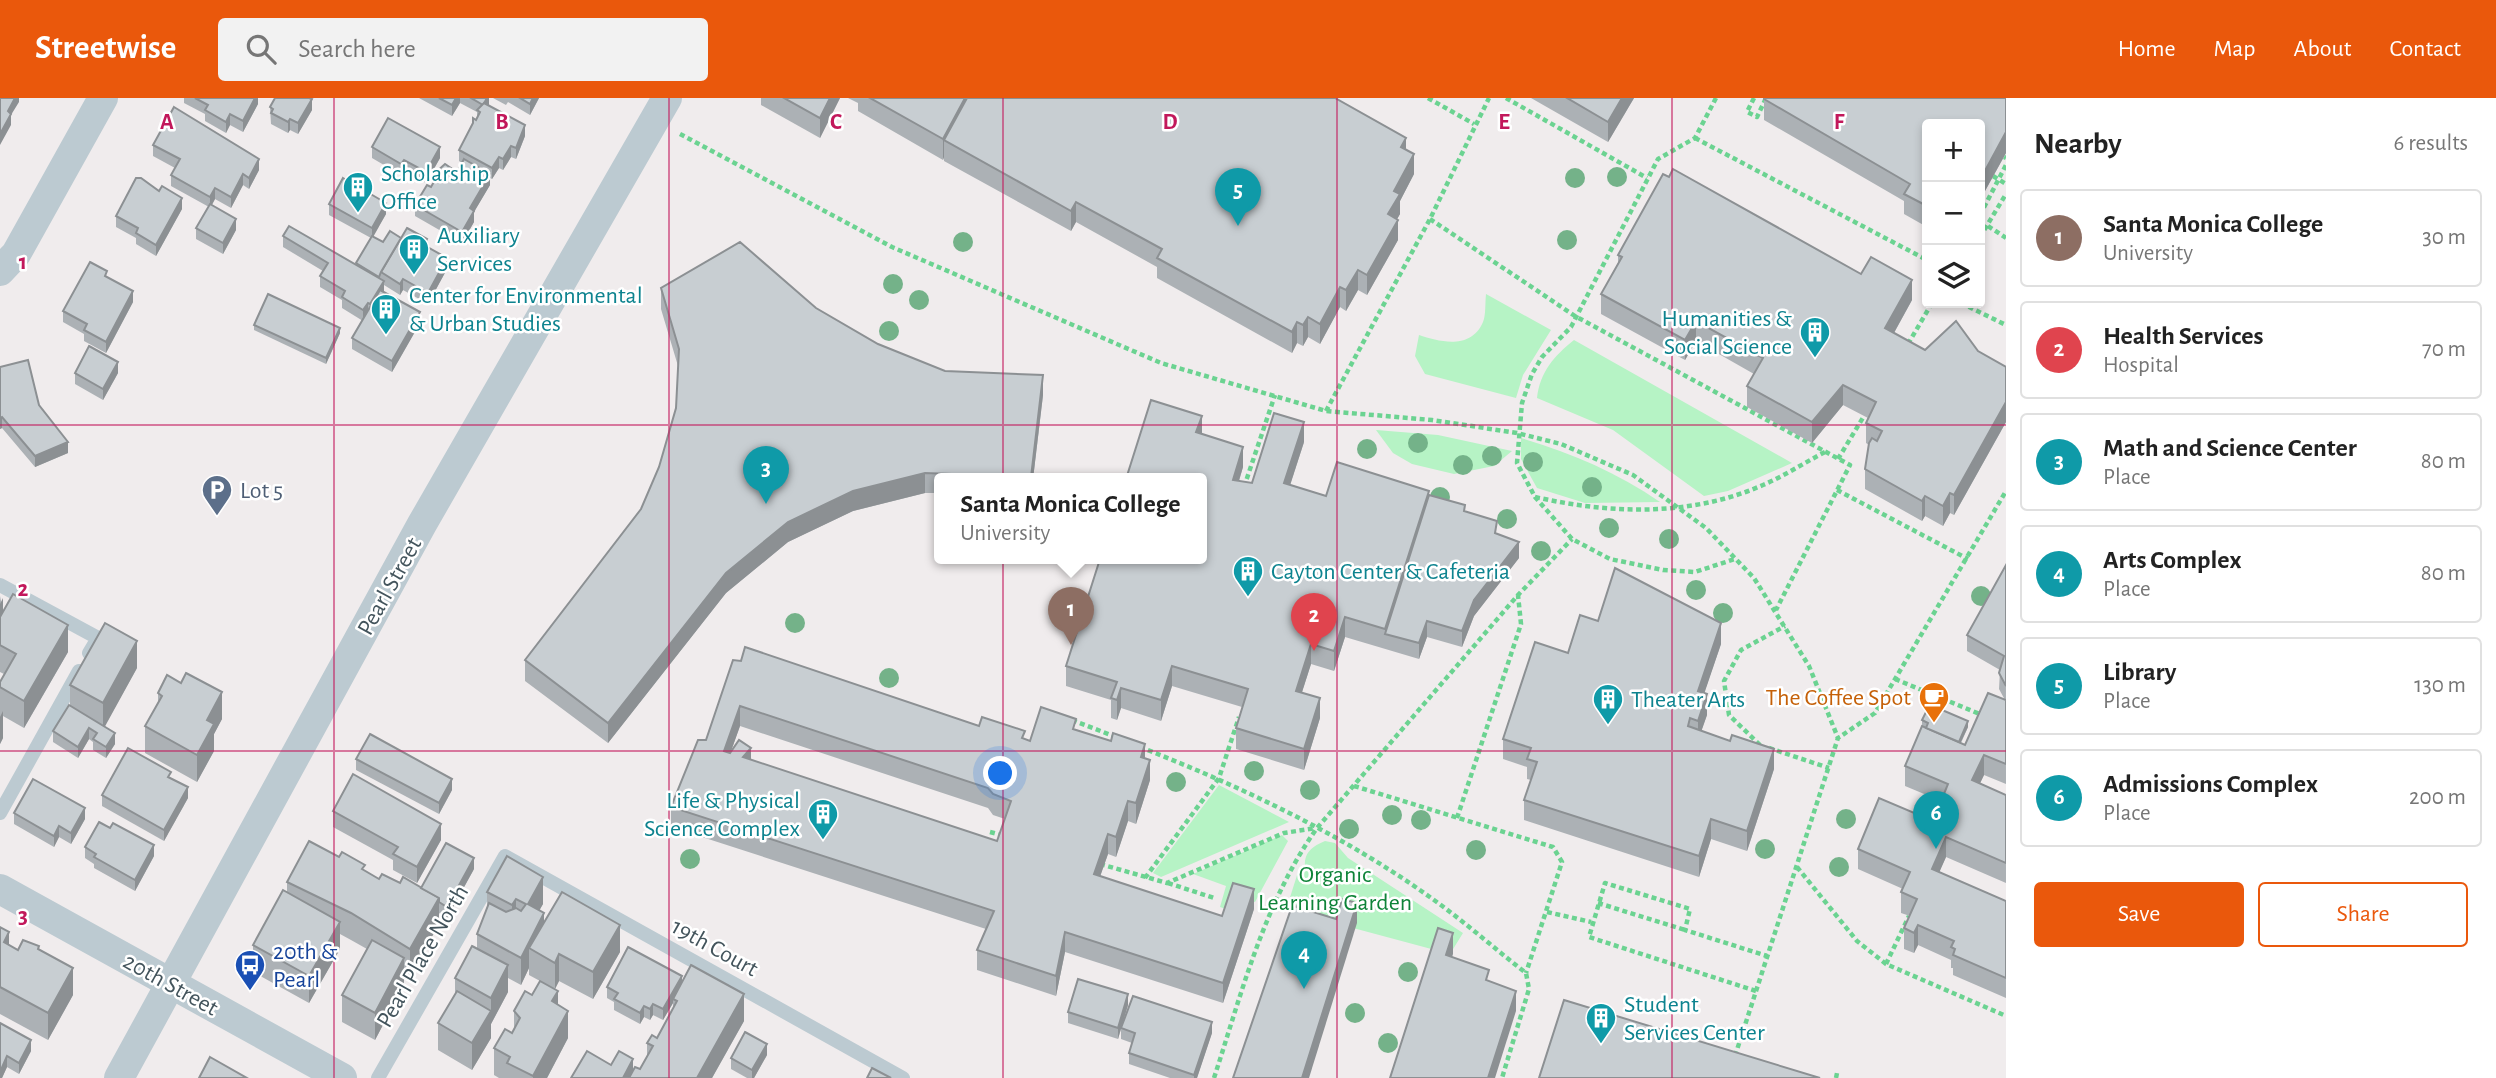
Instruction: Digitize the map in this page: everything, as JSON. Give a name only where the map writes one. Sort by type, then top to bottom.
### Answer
[{"type":"street","points":[[0,271],[16,254],[103,98]]},
{"type":"street","name":"Pearl Street","points":[[119,1078],[491,401],[661,109]]},
{"type":"street","name":"20th Street","points":[[0,889],[342,1078]]},
{"type":"lane","points":[[0,585],[97,638],[0,813]]},
{"type":"lane","name":"Pearl Place North","points":[[378,1078],[505,856]]},
{"type":"lane","name":"19th Court","points":[[505,856],[903,1078]]},
{"type":"path","points":[[1428,98],[1474,124]]},
{"type":"path","points":[[1326,411],[1430,219],[1489,98]]},
{"type":"path","points":[[1507,98],[1647,178]]},
{"type":"path","points":[[1723,98],[1715,99],[1695,138],[1658,159],[1571,327],[1542,357],[1532,374],[1517,433],[1517,463],[1535,497],[1572,539],[1610,559],[1663,570],[1695,572],[1735,559]]},
{"type":"path","points":[[1754,98],[1748,112],[1757,117],[1766,98]]},
{"type":"path","points":[[661,109],[892,247],[1161,363],[1326,411],[1432,420],[1517,433],[1561,444],[1633,475],[1706,528],[1776,610],[1809,666],[1838,738],[1732,1063]]},
{"type":"path","points":[[1695,138],[1922,257]]},
{"type":"path","points":[[1985,205],[2006,165]]},
{"type":"path","points":[[1993,176],[2006,184]]},
{"type":"path","points":[[1985,230],[2006,194]]},
{"type":"path","points":[[1430,219],[1575,316],[1850,465],[1776,610]]},
{"type":"path","points":[[1988,226],[2006,238]]},
{"type":"path","points":[[1907,346],[1929,308]]},
{"type":"path","points":[[1971,308],[2006,325]]},
{"type":"path","points":[[1239,499],[1275,395]]},
{"type":"path","points":[[1838,459],[1864,416]]},
{"type":"path","points":[[1535,497],[1583,508],[1632,512],[1710,503],[1762,486],[1826,452]]},
{"type":"path","points":[[1837,490],[1968,559]]},
{"type":"path","points":[[1838,738],[1875,713],[2006,491]]},
{"type":"path","points":[[1214,1078],[1270,907],[1293,862],[1317,828],[1518,595],[1572,539]]},
{"type":"path","points":[[1457,818],[1521,624],[1518,595]]},
{"type":"path","points":[[1785,626],[1741,650],[1724,681],[1729,715],[1757,744],[1829,768]]},
{"type":"path","points":[[1895,680],[1986,717]]},
{"type":"path","points":[[1145,878],[1219,778],[1242,708]]},
{"type":"path","points":[[1059,715],[1120,739]]},
{"type":"path","points":[[1133,744],[1219,778],[1317,828],[1434,900],[1526,973]]},
{"type":"path","points":[[1354,786],[1553,847],[1562,862],[1526,973],[1529,989],[1502,1078]]},
{"type":"path","points":[[1167,883],[1283,833],[1317,828]]},
{"type":"path","points":[[990,831],[1016,839]]},
{"type":"path","points":[[1093,862],[1214,898]]},
{"type":"path","points":[[1797,866],[1857,941],[1886,964],[2006,1016]]},
{"type":"path","points":[[1685,930],[1690,909],[1605,883],[1591,922],[1589,937],[1756,991]]},
{"type":"path","points":[[1598,903],[1767,957]]},
{"type":"path","points":[[1547,912],[1591,922]]},
{"type":"path","points":[[1886,964],[1909,916]]},
{"type":"path","points":[[1735,1055],[1747,1059]]},
{"type":"green space","points":[[1486,294],[1551,330],[1523,375],[1516,398],[1425,374],[1415,356],[1419,335],[1454,342],[1471,337],[1478,331],[1483,322]]},
{"type":"green space","points":[[1574,340],[1792,463],[1728,491],[1704,496],[1613,430],[1537,398],[1541,380],[1549,365]]},
{"type":"green space","points":[[1376,430],[1438,435],[1512,451],[1494,466],[1454,474],[1412,464],[1393,453]]},
{"type":"green space","points":[[1521,438],[1593,464],[1660,502],[1585,503],[1537,488],[1521,459]]},
{"type":"green space","points":[[1219,785],[1289,822],[1161,877],[1153,873]]},
{"type":"green space","points":[[1282,835],[1288,841],[1255,902],[1234,896],[1229,910],[1220,907],[1226,886],[1193,874]]},
{"type":"green space","name":"Organic Learning Garden","points":[[1325,841],[1335,843],[1348,858],[1463,933],[1450,954],[1286,910],[1299,869],[1305,866],[1308,853]]},
{"type":"building","points":[[0,98],[15,98],[8,111],[11,114],[0,134]]},
{"type":"building","points":[[195,98],[255,98],[243,121],[230,114],[226,122],[205,110],[208,105]]},
{"type":"building","points":[[275,98],[312,99],[298,123],[290,119],[288,122],[271,113],[273,109],[270,107]]},
{"type":"building","points":[[439,98],[456,98],[452,105]]},
{"type":"building","points":[[471,98],[487,98],[483,105]]},
{"type":"building","points":[[520,98],[533,98],[530,104]]},
{"type":"building","points":[[784,98],[830,98],[820,118]]},
{"type":"building","points":[[870,98],[965,98],[943,139]]},
{"type":"building","points":[[967,98],[1335,98],[1406,138],[1401,147],[1414,154],[1394,191],[1400,194],[1388,214],[1398,220],[1367,275],[1358,270],[1346,290],[1340,287],[1320,324],[1308,317],[1303,325],[1297,322],[1292,332],[1157,258],[1162,249],[1076,202],[1071,211],[944,140]]},
{"type":"building","points":[[1567,98],[1622,98],[1608,122]]},
{"type":"building","points":[[2006,98],[2006,132],[1985,171],[1985,119],[1922,119],[1922,203],[1904,194],[1910,184],[1764,99]]},
{"type":"building","points":[[484,103],[525,125],[516,148],[511,146],[503,159],[499,157],[492,168],[459,150],[473,118],[476,120],[480,112],[477,110]]},
{"type":"building","points":[[174,107],[259,159],[249,178],[243,174],[231,197],[215,188],[210,197],[171,175],[180,159],[153,145]]},
{"type":"building","points":[[388,118],[440,147],[426,172],[404,160],[401,164],[372,147]]},
{"type":"building","points":[[464,159],[490,174],[470,208],[474,211],[462,232],[415,205],[427,185],[431,187],[439,173],[436,172],[445,164],[457,172]]},
{"type":"building","name":"Humanities & Social Science","points":[[1673,169],[1861,274],[1871,257],[1912,280],[1885,328],[1925,350],[1956,321],[1978,351],[2006,367],[2006,402],[1954,495],[1950,493],[1943,506],[1925,496],[1922,501],[1865,469],[1869,443],[1872,438],[1877,441],[1882,431],[1866,423],[1876,402],[1843,385],[1812,422],[1747,386],[1763,358],[1696,321],[1685,340],[1601,294],[1622,257],[1618,255],[1663,174],[1669,177]]},
{"type":"building","points":[[136,178],[141,178],[159,191],[162,186],[182,198],[156,245],[136,233],[138,228],[116,216]]},
{"type":"building","points":[[343,178],[386,203],[372,228],[329,204]]},
{"type":"building","points":[[210,204],[236,219],[223,243],[196,228]]},
{"type":"building","points":[[289,226],[384,281],[370,304],[363,310],[342,297],[345,291],[320,276],[328,263],[283,236]]},
{"type":"building","name":"Auxiliary Services","points":[[407,228],[427,239],[424,245],[447,258],[428,293],[403,279],[400,284],[381,272]]},
{"type":"building","points":[[390,231],[401,238],[379,277],[356,263],[372,236],[383,242]]},
{"type":"building","points":[[740,242],[816,308],[878,344],[945,371],[1043,375],[1031,473],[925,473],[853,491],[788,522],[726,573],[608,723],[525,660],[641,509],[659,467],[676,408],[679,349],[661,288]]},
{"type":"building","points":[[90,262],[107,271],[105,276],[133,291],[106,342],[84,330],[87,324],[63,311]]},
{"type":"building","name":"Center for Environmental & Urban Studies","points":[[380,290],[420,312],[392,361],[352,338]]},
{"type":"building","points":[[268,294],[340,328],[326,358],[254,325]]},
{"type":"building","points":[[89,346],[118,362],[103,389],[75,373]]},
{"type":"building","points":[[28,360],[39,405],[68,442],[35,456],[2,417],[0,418],[0,367]]},
{"type":"building","name":"Cayton Center & Cafeteria","points":[[1151,400],[1202,416],[1196,432],[1243,447],[1233,480],[1252,483],[1274,413],[1304,422],[1284,483],[1326,496],[1337,462],[1429,491],[1385,629],[1345,617],[1334,651],[1311,644],[1296,691],[1320,698],[1304,749],[1236,728],[1248,689],[1172,666],[1161,700],[1121,688],[1117,700],[1111,698],[1117,682],[1066,666],[1098,564],[1207,564],[1207,473],[1128,473]]},
{"type":"building","points":[[1429,495],[1465,505],[1464,511],[1497,521],[1495,533],[1519,542],[1474,600],[1462,631],[1427,621],[1419,643],[1385,634]]},
{"type":"building","points":[[2006,565],[2006,686],[1999,673],[2004,656],[1967,635]]},
{"type":"building","name":"Theater Arts","points":[[1615,568],[1721,623],[1698,691],[1707,694],[1698,721],[1690,718],[1688,726],[1730,741],[1732,735],[1774,749],[1747,831],[1711,819],[1699,856],[1524,800],[1537,762],[1527,759],[1531,748],[1503,739],[1535,642],[1568,653],[1580,615],[1598,621]]},
{"type":"building","points":[[13,594],[68,625],[24,701],[0,687],[0,682],[16,654],[0,645],[0,617]]},
{"type":"building","points":[[105,623],[137,641],[103,703],[70,685]]},
{"type":"building","name":"Life & Physical Science Complex","points":[[745,647],[979,726],[982,717],[1025,731],[1022,738],[1030,741],[1041,707],[1076,719],[1073,729],[1111,741],[1113,733],[1145,744],[1141,757],[1150,760],[1136,803],[1128,801],[1116,837],[1108,834],[1094,874],[1222,916],[1233,883],[1254,889],[1223,983],[1065,932],[1056,976],[977,950],[994,911],[671,807],[698,740],[706,740],[733,660],[741,661]],"holes":[[[740,706],[988,788],[993,794],[1011,801],[997,841],[743,757],[751,748],[739,740],[730,753],[724,751]]]},
{"type":"building","points":[[186,673],[222,692],[207,720],[214,724],[197,755],[145,726],[162,696],[158,693],[167,675],[181,683]]},
{"type":"building","points":[[1988,693],[2006,700],[2006,764],[1984,755],[1972,780],[2006,795],[2006,863],[1946,837],[1932,869],[2006,901],[2006,978],[1953,955],[1955,949],[1951,947],[1954,941],[1918,925],[1914,933],[1904,928],[1917,899],[1901,892],[1910,872],[1858,849],[1879,798],[1933,821],[1948,784],[1905,766],[1922,726],[1965,745]]},
{"type":"building","points":[[69,705],[115,733],[106,747],[93,739],[97,733],[89,728],[78,747],[53,731]]},
{"type":"building","points":[[1935,707],[1968,721],[1959,742],[1926,728],[1928,723],[1922,720],[1928,708],[1934,711]]},
{"type":"building","points":[[370,734],[452,779],[439,803],[356,759]]},
{"type":"building","points":[[128,748],[171,772],[168,777],[188,787],[164,830],[102,795]]},
{"type":"building","points":[[353,774],[441,824],[417,867],[393,854],[398,847],[333,811]]},
{"type":"building","points":[[33,779],[85,808],[71,833],[59,826],[54,836],[14,813]]},
{"type":"building","points":[[99,822],[110,828],[113,823],[154,845],[135,880],[94,857],[96,854],[85,847]]},
{"type":"building","points":[[309,841],[339,857],[342,852],[365,865],[362,869],[379,879],[382,874],[400,883],[403,877],[439,898],[410,949],[351,913],[287,882]]},
{"type":"building","points":[[446,843],[474,858],[447,907],[439,902],[439,898],[421,888]]},
{"type":"building","points":[[507,856],[543,877],[528,904],[544,913],[521,958],[477,934],[489,903],[506,912],[516,908],[521,911],[526,904],[516,899],[512,905],[487,892]]},
{"type":"building","points":[[283,890],[340,922],[309,976],[253,945]]},
{"type":"building","points":[[562,892],[620,925],[593,972],[559,954],[555,963],[529,948]]},
{"type":"building","points":[[1342,899],[1357,903],[1302,1078],[1233,1078],[1292,906],[1297,907],[1299,901],[1309,904],[1307,910],[1336,919]]},
{"type":"building","points":[[0,927],[9,932],[4,942],[18,950],[23,940],[39,946],[38,949],[73,968],[48,1013],[0,987]]},
{"type":"building","points":[[1438,928],[1453,933],[1446,955],[1489,970],[1486,980],[1516,991],[1488,1078],[1390,1078]]},
{"type":"building","points":[[372,940],[404,958],[375,1013],[342,995]]},
{"type":"building","points":[[472,946],[508,965],[491,998],[455,978]]},
{"type":"building","points":[[628,947],[682,976],[663,1009],[653,1004],[650,1009],[644,1006],[640,1013],[614,999],[618,993],[607,987]]},
{"type":"building","points":[[691,965],[744,994],[697,1078],[629,1078],[635,1067],[640,1069],[653,1046],[647,1043],[652,1035],[657,1038],[677,1001],[673,999]]},
{"type":"building","points":[[1078,979],[1128,994],[1118,1028],[1068,1012]]},
{"type":"building","points":[[540,981],[558,991],[552,1001],[568,1011],[533,1076],[507,1063],[510,1057],[494,1048],[505,1029],[512,1033],[520,1018],[514,1011],[525,991],[532,995]]},
{"type":"building","points":[[457,991],[491,1011],[472,1043],[438,1023]]},
{"type":"building","points":[[1133,996],[1212,1022],[1194,1075],[1129,1053],[1135,1033],[1121,1028]]},
{"type":"building","points":[[1564,1000],[1820,1078],[1539,1078]]},
{"type":"building","points":[[0,1023],[31,1040],[19,1063],[7,1056],[0,1072]]},
{"type":"building","points":[[745,1032],[767,1044],[752,1070],[731,1058]]},
{"type":"building","points":[[587,1051],[611,1065],[619,1051],[633,1059],[623,1078],[571,1078]]},
{"type":"building","points":[[210,1057],[247,1078],[199,1078]]},
{"type":"building","points":[[872,1068],[891,1078],[867,1078]]},
{"type":"place","name":"Scholarship Office","points":[[358,214]]},
{"type":"place","name":"Library","points":[[1238,226]]},
{"type":"place","name":"Auxiliary Services","points":[[414,276]]},
{"type":"place","name":"Center for Environmental & Urban Studies","points":[[386,336]]},
{"type":"place","name":"Humanities & Social Science","points":[[1815,359]]},
{"type":"place","name":"Math and Science Center","points":[[766,504]]},
{"type":"place","name":"Lot 5","points":[[217,517]]},
{"type":"place","name":"Cayton Center & Cafeteria","points":[[1248,598]]},
{"type":"place","name":"Santa Monica College","points":[[1071,645]]},
{"type":"place","name":"Health Services","points":[[1314,651]]},
{"type":"place","name":"The Coffee Spot","points":[[1934,724]]},
{"type":"place","name":"Theater Arts","points":[[1608,726]]},
{"type":"place","name":"Life & Physical Science Complex","points":[[823,841]]},
{"type":"place","name":"Admissions Complex","points":[[1936,849]]},
{"type":"place","name":"Arts Complex","points":[[1304,989]]},
{"type":"place","name":"20th & Pearl","points":[[250,992]]},
{"type":"place","name":"Student Services Center","points":[[1601,1045]]}]
